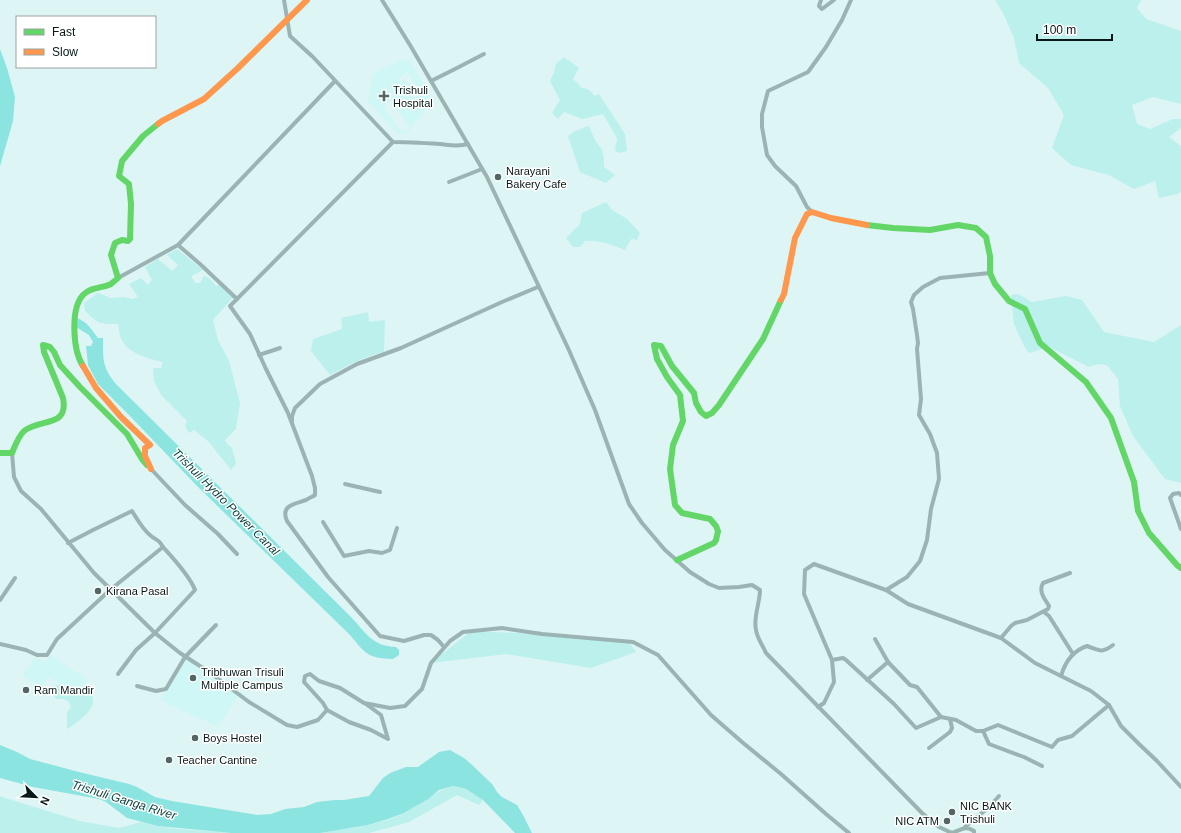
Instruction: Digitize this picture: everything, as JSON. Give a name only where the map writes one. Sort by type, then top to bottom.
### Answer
[{"type":"street","points":[[284,0],[290,36],[313,57],[393,142],[441,144],[452,146],[462,146],[468,144]]},
{"type":"street","points":[[118,278],[111,255],[115,243],[122,240],[128,241],[130,239],[131,204],[129,184],[119,176],[122,161],[143,136],[162,121],[204,100],[307,0]]},
{"type":"street","points":[[382,0],[487,177],[596,410],[629,504],[652,537],[690,572],[708,584],[719,588],[752,585],[760,590],[760,599],[756,615],[756,631],[766,653],[922,813],[939,827],[952,833],[965,827],[988,808],[999,796]]},
{"type":"street","points":[[821,0],[819,6],[822,9],[834,0]]},
{"type":"street","points":[[851,0],[842,20],[826,47],[808,72],[768,91],[762,114],[762,127],[767,155],[775,166],[796,186],[807,207],[812,212],[831,218],[861,224],[893,228],[930,230],[958,225],[976,228],[986,237],[990,256],[990,273],[994,284],[1009,301],[1025,309],[1040,343],[1086,382],[1111,418],[1134,482],[1138,511],[1149,533],[1181,568]]},
{"type":"street","points":[[431,81],[484,54]]},
{"type":"street","points":[[151,469],[145,456],[145,448],[150,445],[121,417],[96,388],[80,362],[74,336],[75,312],[82,296],[93,288],[110,284],[118,278],[178,245],[335,81]]},
{"type":"street","points":[[393,142],[230,306],[250,334],[288,413],[312,476],[315,495],[306,500],[290,505],[286,509],[285,513],[287,521],[328,577],[380,636],[404,641],[424,635],[431,635],[444,647]]},
{"type":"street","points":[[449,182],[482,169]]},
{"type":"street","points":[[677,560],[714,543],[718,531],[710,519],[682,513],[675,505],[670,469],[673,445],[683,421],[680,395],[657,359],[654,345],[661,346],[672,366],[694,392],[696,402],[701,412],[706,416],[712,413],[719,405],[763,339],[784,294],[795,238],[807,214],[812,212]]},
{"type":"street","points":[[178,245],[237,299]]},
{"type":"street","points":[[886,590],[907,577],[920,561],[927,540],[931,509],[939,479],[937,453],[930,434],[919,415],[921,399],[917,349],[918,343],[911,302],[914,295],[923,287],[940,278],[990,273]]},
{"type":"street","points":[[292,424],[292,416],[295,408],[320,384],[357,364],[401,348],[538,287]]},
{"type":"street","points":[[237,554],[218,534],[185,505],[151,469],[142,459],[127,434],[60,365],[50,347],[43,345],[43,352],[59,385],[65,406],[63,413],[57,419],[24,430],[18,438],[12,453],[14,477],[21,491],[41,509],[68,543],[110,590],[155,633],[185,657],[209,672],[249,702],[287,725],[297,727],[318,720],[327,710]]},
{"type":"street","points":[[260,355],[280,348]]},
{"type":"street","points":[[0,453],[12,453]]},
{"type":"street","points":[[345,484],[380,492]]},
{"type":"street","points":[[1181,495],[1179,493],[1172,494],[1170,498],[1181,529]]},
{"type":"street","points":[[68,543],[132,511],[150,535],[159,540],[195,590],[155,633],[136,650],[118,674]]},
{"type":"street","points":[[323,522],[344,556],[369,551],[382,553],[390,550],[396,528]]},
{"type":"street","points":[[0,644],[37,654],[47,655],[57,639],[110,590],[163,547]]},
{"type":"street","points":[[818,707],[824,703],[834,682],[832,660],[804,594],[805,570],[814,564],[886,590],[908,604],[1001,638],[1035,663],[1091,691],[1109,706],[1121,726],[1162,765],[1181,787]]},
{"type":"street","points":[[1001,638],[1015,623],[1027,620],[1048,609],[1049,606],[1041,591],[1043,583],[1070,573]]},
{"type":"street","points":[[0,600],[15,578]]},
{"type":"street","points":[[1044,612],[1049,616],[1074,654]]},
{"type":"street","points":[[137,686],[156,691],[166,689],[185,657],[216,625]]},
{"type":"street","points":[[364,703],[390,708],[405,706],[422,689],[430,663],[450,640],[463,632],[502,628],[542,634],[633,642],[658,655],[711,715],[782,774],[849,833]]},
{"type":"street","points":[[875,639],[888,662],[910,685],[917,687],[941,717]]},
{"type":"street","points":[[1061,676],[1064,664],[1069,657],[1087,646],[1097,651],[1101,651],[1113,645]]},
{"type":"street","points":[[832,660],[843,658],[894,704],[916,728],[941,717],[956,720],[976,731],[983,731],[998,725],[1052,747],[1058,740],[1072,736],[1109,706]]},
{"type":"street","points":[[867,680],[888,662]]},
{"type":"street","points":[[310,674],[319,681],[340,688],[364,703],[381,715],[388,739],[371,730],[349,722],[327,710],[323,703],[304,682],[305,676],[310,674]]},
{"type":"street","points":[[929,748],[950,732],[952,728],[950,719]]},
{"type":"street","points":[[983,731],[989,744],[1042,766]]},
{"type":"street","points":[[965,827],[970,828],[974,831],[974,833]]},
{"type":"shaded area","points":[[995,0],[1141,0],[1137,8],[1146,19],[1181,31],[1181,104],[1153,97],[1132,105],[1137,124],[1150,129],[1173,119],[1181,119],[1181,128],[1169,137],[1181,146],[1181,192],[1159,198],[1155,181],[1134,189],[1109,175],[1071,165],[1052,148],[1064,115],[1048,88],[1019,63],[1014,38],[1003,13]]},
{"type":"shaded area","points":[[564,57],[579,68],[573,79],[582,88],[588,89],[595,96],[599,94],[625,134],[627,151],[619,153],[615,150],[617,138],[603,114],[582,119],[564,112],[558,119],[552,113],[560,100],[550,81],[556,64]]},
{"type":"shaded area","name":"Trishuli Hospital","points":[[409,60],[431,98],[422,115],[406,134],[398,134],[368,101],[373,74],[399,61]],"holes":[[[407,72],[421,92],[413,98],[410,95],[414,91],[405,79],[400,83],[398,79]],[[391,101],[410,127],[402,133],[383,107]]]},
{"type":"shaded area","points":[[589,126],[595,140],[602,150],[604,167],[615,175],[606,183],[580,172],[568,136],[575,131]]},
{"type":"shaded area","points":[[606,202],[612,210],[627,219],[640,233],[637,240],[631,239],[625,250],[595,241],[585,241],[580,247],[573,247],[566,238],[580,224],[582,213]]},
{"type":"shaded area","points":[[177,249],[203,270],[191,276],[195,283],[200,283],[204,276],[210,279],[216,286],[220,284],[233,297],[213,320],[218,340],[229,361],[240,403],[236,429],[225,440],[232,448],[236,463],[231,470],[209,442],[194,430],[189,433],[185,426],[187,421],[162,396],[154,381],[153,368],[161,368],[163,362],[140,355],[129,349],[122,340],[118,324],[106,324],[99,322],[93,319],[85,311],[84,303],[98,293],[111,298],[124,297],[132,299],[138,297],[129,284],[141,278],[148,285],[152,280],[145,267],[158,259],[172,271],[178,265],[167,255]]},
{"type":"shaded area","points":[[1018,294],[1032,302],[1066,296],[1082,300],[1104,332],[1154,342],[1181,325],[1181,483],[1165,479],[1133,436],[1120,406],[1118,379],[1107,365],[1098,364],[1089,367],[1049,347],[1029,353],[1024,346],[1014,324],[1011,295]]},
{"type":"shaded area","points":[[368,312],[369,322],[385,320],[384,352],[363,359],[330,375],[311,351],[313,339],[342,329],[341,318]]},
{"type":"shaded area","points":[[471,631],[542,634],[628,641],[636,652],[591,668],[506,654],[431,663]]},
{"type":"shaded area","points":[[50,655],[87,679],[82,691],[68,688],[48,677],[42,687],[23,676],[33,658],[44,661],[47,660]]},
{"type":"shaded area","name":"Tribhuwan Trisuli Multiple Campus","points":[[186,659],[238,696],[218,727],[160,700]]},
{"type":"shaded area","points":[[61,684],[68,688],[91,693],[93,699],[93,703],[88,712],[67,729],[67,712],[71,707],[68,701],[56,699],[49,688]]},
{"type":"shaded area","points":[[453,786],[469,791],[483,800],[479,805],[457,795],[409,822],[369,833],[320,833],[384,821],[404,813],[440,791]]},
{"type":"shaded area","points":[[0,796],[80,821],[119,828],[141,822],[179,829],[231,833],[0,833]]},
{"type":"water","points":[[0,49],[15,97],[13,121],[0,166]]},
{"type":"water","name":"Trishuli Hydro Power Canal","points":[[76,318],[86,323],[98,338],[103,338],[104,363],[108,373],[117,385],[351,617],[370,638],[381,644],[396,647],[399,650],[399,655],[393,659],[378,658],[364,651],[350,635],[199,488],[98,384],[88,365],[86,346],[91,346],[93,342],[89,335],[76,327]]},
{"type":"water","name":"Trishuli Ganga River","points":[[0,745],[30,759],[129,784],[155,797],[257,815],[271,814],[285,809],[304,807],[317,802],[369,796],[383,778],[390,773],[406,767],[418,767],[439,752],[450,750],[470,763],[492,784],[502,797],[517,805],[532,833],[515,833],[483,800],[466,789],[453,786],[439,790],[428,799],[404,813],[388,819],[368,825],[320,833],[231,833],[158,826],[127,818],[106,802],[99,799],[33,787],[0,778]]},
{"type":"traffic: fast","points":[[83,366],[77,351],[74,330],[76,310],[79,301],[86,292],[111,284],[118,278],[111,255],[115,243],[122,240],[128,241],[130,239],[131,204],[129,184],[119,176],[122,161],[143,136],[158,124]]},
{"type":"traffic: fast","points":[[867,225],[930,230],[958,225],[976,228],[986,237],[990,256],[990,273],[995,284],[1009,301],[1025,309],[1040,343],[1086,382],[1111,418],[1134,482],[1138,511],[1149,533],[1181,568]]},
{"type":"traffic: fast","points":[[677,560],[714,543],[718,531],[710,519],[682,513],[675,505],[670,469],[673,445],[683,421],[680,395],[667,377],[657,359],[654,345],[661,346],[672,366],[694,393],[696,403],[701,412],[706,416],[712,413],[719,405],[763,339],[781,300]]},
{"type":"traffic: fast","points":[[0,453],[12,453],[18,439],[24,431],[31,427],[52,421],[62,414],[64,407],[63,398],[44,352],[43,345],[50,347],[60,365],[127,434],[147,465]]},
{"type":"traffic: slow","points":[[158,124],[204,99],[238,68],[307,0]]},
{"type":"traffic: slow","points":[[781,300],[784,294],[795,238],[807,214],[812,212],[831,218],[867,225]]},
{"type":"traffic: slow","points":[[83,366],[96,388],[121,417],[150,445],[145,448],[145,456],[151,469]]},
{"type":"place","name":"Trishuli Hospital","points":[[384,96]]},
{"type":"place","name":"Narayani Bakery Cafe","points":[[498,177]]},
{"type":"place","name":"Kirana Pasal","points":[[98,591]]},
{"type":"place","name":"Tribhuwan Trisuli Multiple Campus","points":[[193,678]]},
{"type":"place","name":"Ram Mandir","points":[[26,690]]},
{"type":"place","name":"Boys Hostel","points":[[195,738]]},
{"type":"place","name":"Teacher Cantine","points":[[169,760]]},
{"type":"place","name":"NIC BANK Trishuli","points":[[952,812]]},
{"type":"place","name":"NIC ATM","points":[[947,821]]}]
